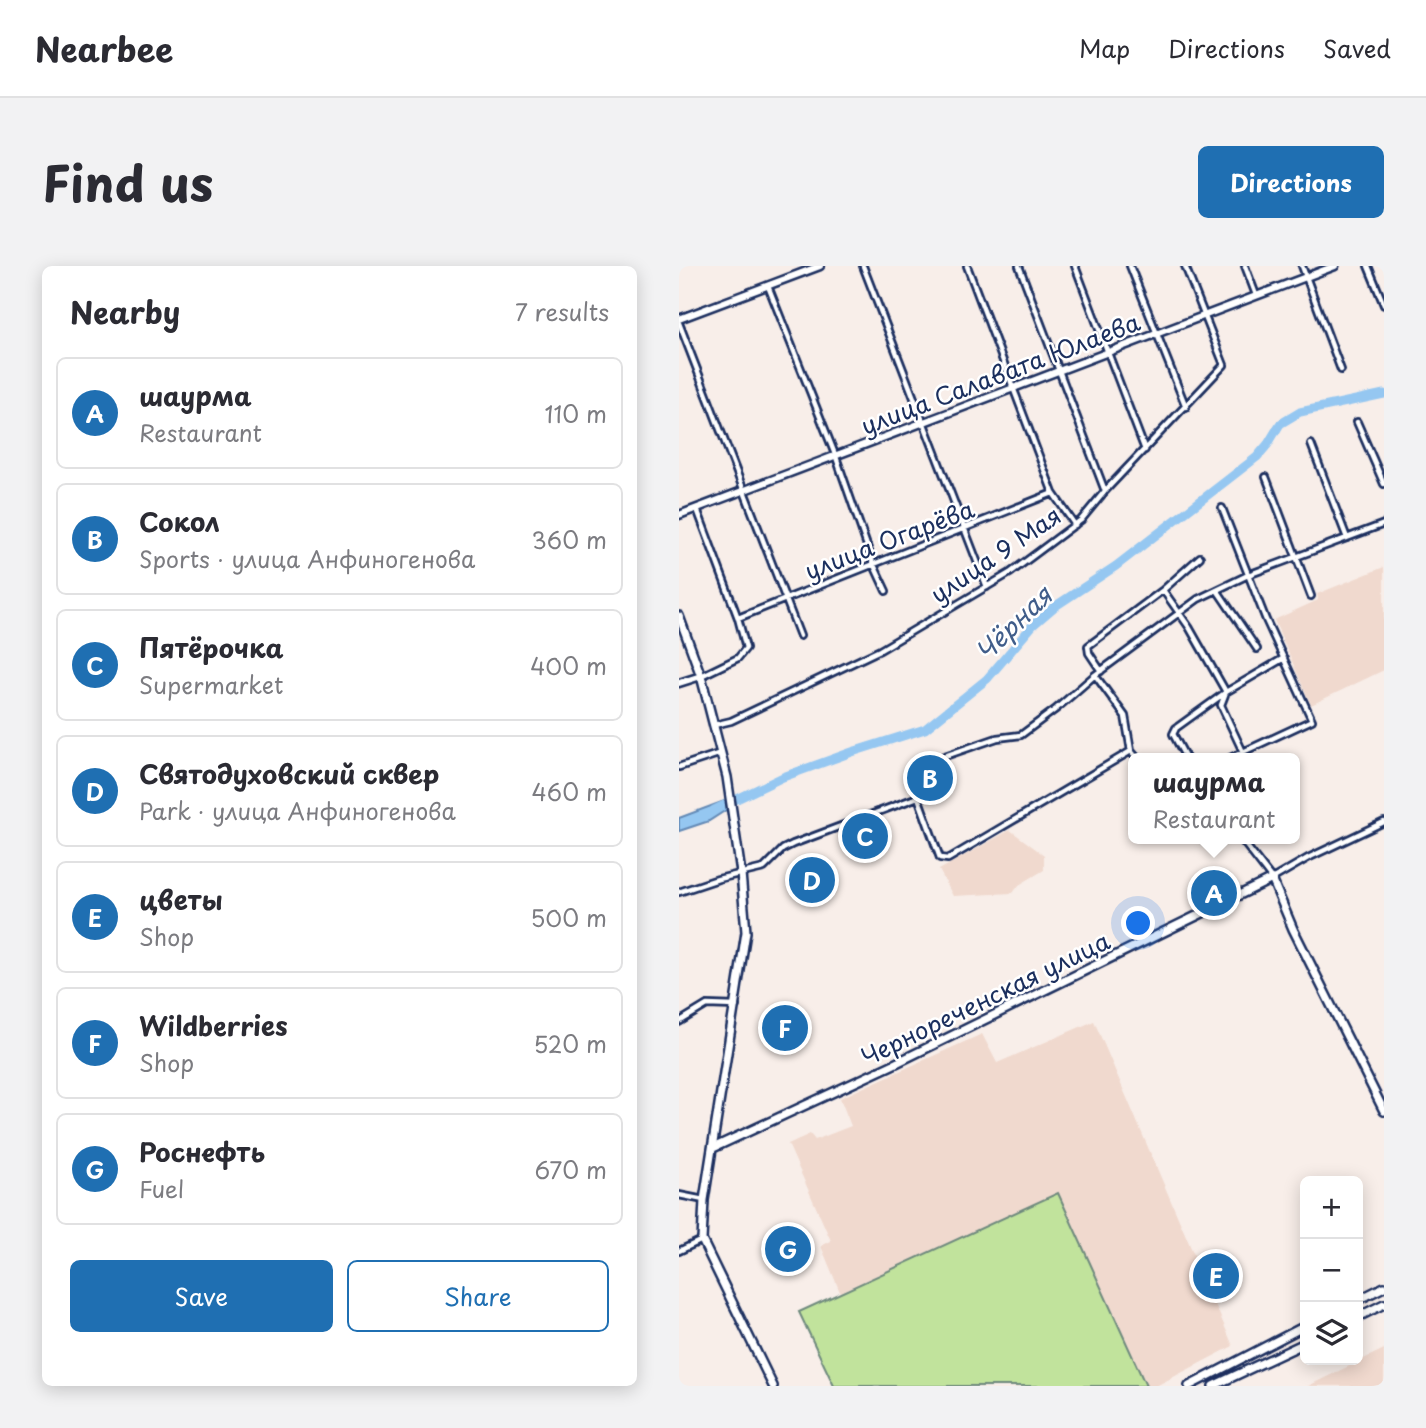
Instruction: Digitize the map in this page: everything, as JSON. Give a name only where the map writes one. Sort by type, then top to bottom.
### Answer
[{"type":"main road","points":[[679,616],[701,676],[722,753],[735,826],[746,932],[704,1200],[702,1240],[773,1386]]},
{"type":"main road","points":[[1272,879],[1293,929],[1384,1111]]},
{"type":"main road","name":"Чернореченская улица","points":[[713,1148],[892,1065],[1272,879]]},
{"type":"main road","points":[[1363,1298],[1384,1287]]},
{"type":"main road","points":[[1363,1314],[1384,1304]]},
{"type":"main road","points":[[1189,1386],[1300,1329]]},
{"type":"main road","points":[[1281,1339],[1287,1352]]},
{"type":"main road","points":[[1213,1386],[1300,1346]]},
{"type":"street","points":[[800,636],[679,321],[820,266]]},
{"type":"street","points":[[863,266],[987,587]]},
{"type":"street","points":[[967,266],[1053,493],[1075,526]]},
{"type":"street","points":[[1019,266],[1105,491]]},
{"type":"street","points":[[1075,266],[1145,450]]},
{"type":"street","points":[[1130,266],[1186,407]]},
{"type":"street","points":[[1185,266],[1204,316]]},
{"type":"street","points":[[1245,266],[1256,295]]},
{"type":"street","points":[[1302,266],[1341,370]]},
{"type":"street","name":"улица Салавата Юлаева","points":[[679,515],[1335,266]]},
{"type":"street","points":[[1368,266],[1384,305]]},
{"type":"street","points":[[768,286],[886,592]]},
{"type":"street","name":"улица 9 Мая","points":[[714,725],[743,716],[880,650],[987,587],[1075,526],[1224,365],[1204,316]]},
{"type":"street","points":[[1357,422],[1384,485]]},
{"type":"street","points":[[1311,444],[1347,538]]},
{"type":"street","points":[[1266,477],[1311,596]]},
{"type":"street","name":"улица Огарёва","points":[[738,618],[1053,493]]},
{"type":"street","points":[[1222,508],[1248,575],[1313,720],[1243,752],[1221,705],[1226,692]]},
{"type":"street","points":[[679,683],[701,676],[738,658],[746,648],[738,618],[697,509]]},
{"type":"street","points":[[1095,675],[1125,716],[1131,751],[948,859],[940,858],[918,797],[912,773],[916,766],[997,738],[1001,740],[1021,735],[1095,675],[1179,612],[1248,575],[1384,524]]},
{"type":"street","points":[[1101,671],[1089,653],[1088,646],[1163,590],[1200,557]]},
{"type":"street","points":[[1163,590],[1226,692]]},
{"type":"street","points":[[1217,590],[1257,649]]},
{"type":"street","points":[[1183,753],[1173,734],[1175,728],[1226,692],[1284,658]]},
{"type":"street","points":[[1208,706],[1221,705]]},
{"type":"street","points":[[679,767],[722,753]]},
{"type":"street","points":[[679,892],[764,868],[783,849],[793,844],[918,797]]},
{"type":"street","name":"Чернореченская улица","points":[[1272,879],[1308,858],[1384,822]]},
{"type":"street","points":[[1245,844],[1272,879]]},
{"type":"street","points":[[679,1022],[707,1005],[736,1006]]},
{"type":"street","points":[[679,1195],[704,1200]]},
{"type":"street","points":[[679,1251],[702,1240]]},
{"type":"shaded area","points":[[1384,567],[1384,670],[1311,705],[1274,620],[1318,600],[1317,594]]},
{"type":"shaded area","points":[[1010,830],[1044,855],[1044,870],[1019,885],[1013,893],[953,896],[939,870]]},
{"type":"shaded area","points":[[1094,1021],[1233,1346],[1156,1386],[1146,1386],[1058,1193],[840,1292],[821,1246],[831,1241],[788,1144],[810,1134],[815,1140],[851,1126],[840,1098],[982,1034],[997,1063]]},
{"type":"shaded area","points":[[1384,1349],[1384,1386],[1308,1386],[1351,1365],[1363,1365],[1363,1359]]},
{"type":"green space","points":[[813,864],[822,893],[810,897],[804,867]]},
{"type":"green space","points":[[1058,1193],[1146,1386],[834,1386],[799,1312]]},
{"type":"water","points":[[724,801],[726,810],[709,821],[679,831],[679,818]]},
{"type":"waterway","name":"Чёрная","points":[[714,810],[783,777],[925,729],[987,679],[1033,625],[1054,607],[1116,566],[1257,457],[1280,424],[1300,412],[1384,394]]},
{"type":"place","name":"Сокол","points":[[930,778]]},
{"type":"place","name":"Пятёрочка","points":[[865,836]]},
{"type":"place","name":"Святодуховский сквер","points":[[812,880]]},
{"type":"place","name":"шаурма","points":[[1214,893]]},
{"type":"place","name":"Wildberries","points":[[785,1028]]},
{"type":"place","name":"Роснефть","points":[[788,1249]]},
{"type":"place","name":"цветы","points":[[1216,1276]]}]
